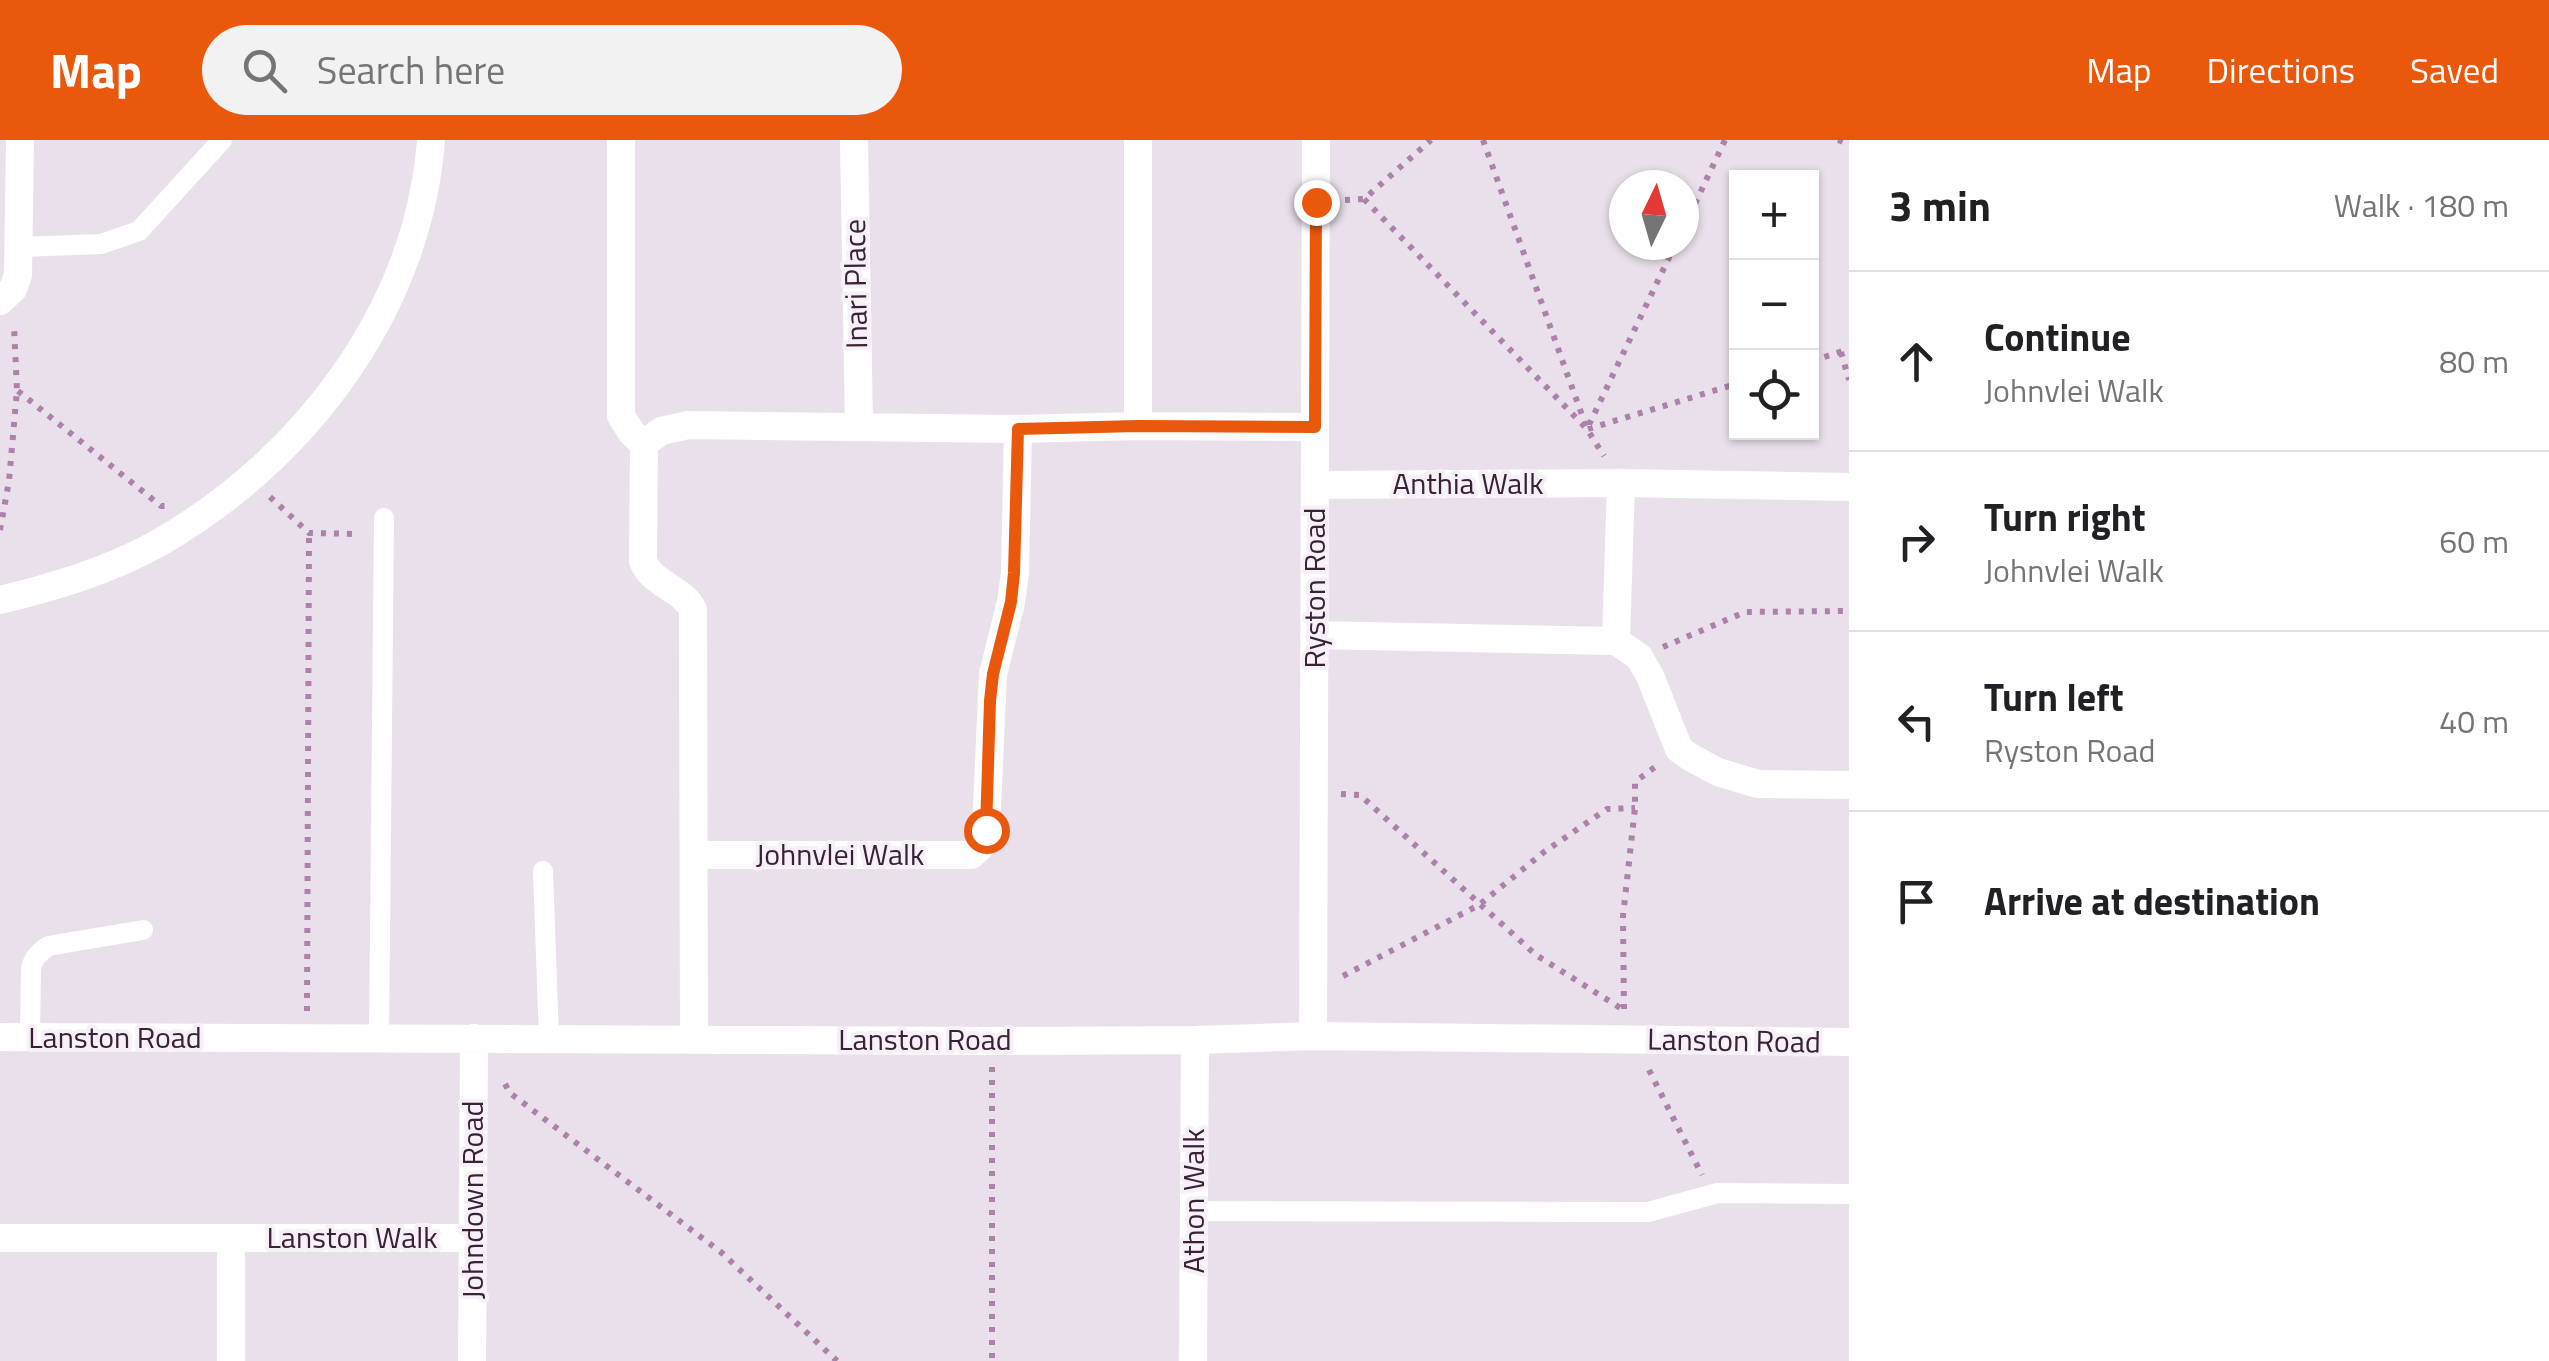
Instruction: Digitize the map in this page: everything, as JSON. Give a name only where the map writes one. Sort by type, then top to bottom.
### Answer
[{"type":"street","points":[[3,299],[18,275],[20,140]]},
{"type":"street","points":[[0,600],[50,588],[155,545],[250,479],[291,441],[350,368],[399,274],[429,170],[431,140]]},
{"type":"street","points":[[621,140],[621,416],[644,444]]},
{"type":"street","name":"Inari Place","points":[[854,140],[859,427]]},
{"type":"street","points":[[1138,140],[1138,426]]},
{"type":"street","name":"Ryston Road","points":[[1313,1036],[1316,140]]},
{"type":"street","points":[[644,444],[661,431],[688,425],[1315,427]]},
{"type":"street","name":"Johnvlei Walk","points":[[695,856],[972,855],[981,846],[986,830],[993,674],[1014,573],[1018,429]]},
{"type":"street","points":[[644,444],[643,561],[649,574],[688,600],[692,608],[694,1039]]},
{"type":"street","points":[[1621,483],[1627,649],[1650,676],[1679,749],[1718,772],[1758,784],[1849,785]]},
{"type":"street","name":"Anthia Walk","points":[[1315,485],[1621,483],[1849,488]]},
{"type":"street","points":[[1314,635],[1627,649]]},
{"type":"street","name":"Lanston Road","points":[[0,1038],[1196,1040],[1313,1036],[1849,1042]]},
{"type":"street","name":"Johndown Road","points":[[472,1361],[474,1038]]},
{"type":"street","name":"Athon Walk","points":[[1193,1361],[1196,1040]]},
{"type":"street","name":"Lanston Walk","points":[[0,1238],[473,1238]]},
{"type":"street","name":"Lanston Walk","points":[[231,1238],[231,1361]]},
{"type":"lane","points":[[20,247],[102,244],[139,230],[222,140]]},
{"type":"lane","points":[[379,1038],[384,526]]},
{"type":"lane","points":[[543,871],[548,1039]]},
{"type":"lane","points":[[30,1038],[32,968],[40,952],[48,946],[143,930]]},
{"type":"lane","points":[[1194,1211],[1648,1212],[1712,1194],[1849,1194]]},
{"type":"path","points":[[1316,202],[1364,199],[1431,140]]},
{"type":"path","points":[[1483,140],[1587,429]]},
{"type":"path","points":[[1699,195],[1725,140]]},
{"type":"path","points":[[1838,140],[1849,144]]},
{"type":"path","points":[[1364,199],[1587,429],[1621,483]]},
{"type":"path","points":[[1587,429],[1668,260]]},
{"type":"path","points":[[0,530],[9,481],[17,390],[14,322],[3,299]]},
{"type":"path","points":[[1819,359],[1845,350],[1849,380]]},
{"type":"path","points":[[1587,429],[1729,386]]},
{"type":"path","points":[[17,390],[160,506],[205,513]]},
{"type":"path","points":[[250,479],[309,533],[384,526]]},
{"type":"path","points":[[306,1038],[309,533]]},
{"type":"path","points":[[1627,649],[1745,612],[1849,610]]},
{"type":"path","points":[[1679,749],[1635,782],[1624,916],[1624,1010],[1634,1040],[1712,1194]]},
{"type":"path","points":[[1315,793],[1360,795],[1536,954],[1624,1010]]},
{"type":"path","points":[[1314,986],[1342,976],[1478,905],[1544,852],[1607,810],[1635,808]]},
{"type":"path","points":[[991,1040],[992,1361]]},
{"type":"path","points":[[501,1080],[510,1093],[722,1253],[837,1361]]},
{"type":"route","points":[[986,830],[990,701],[1014,573],[1018,429],[1315,427],[1316,202]]}]
